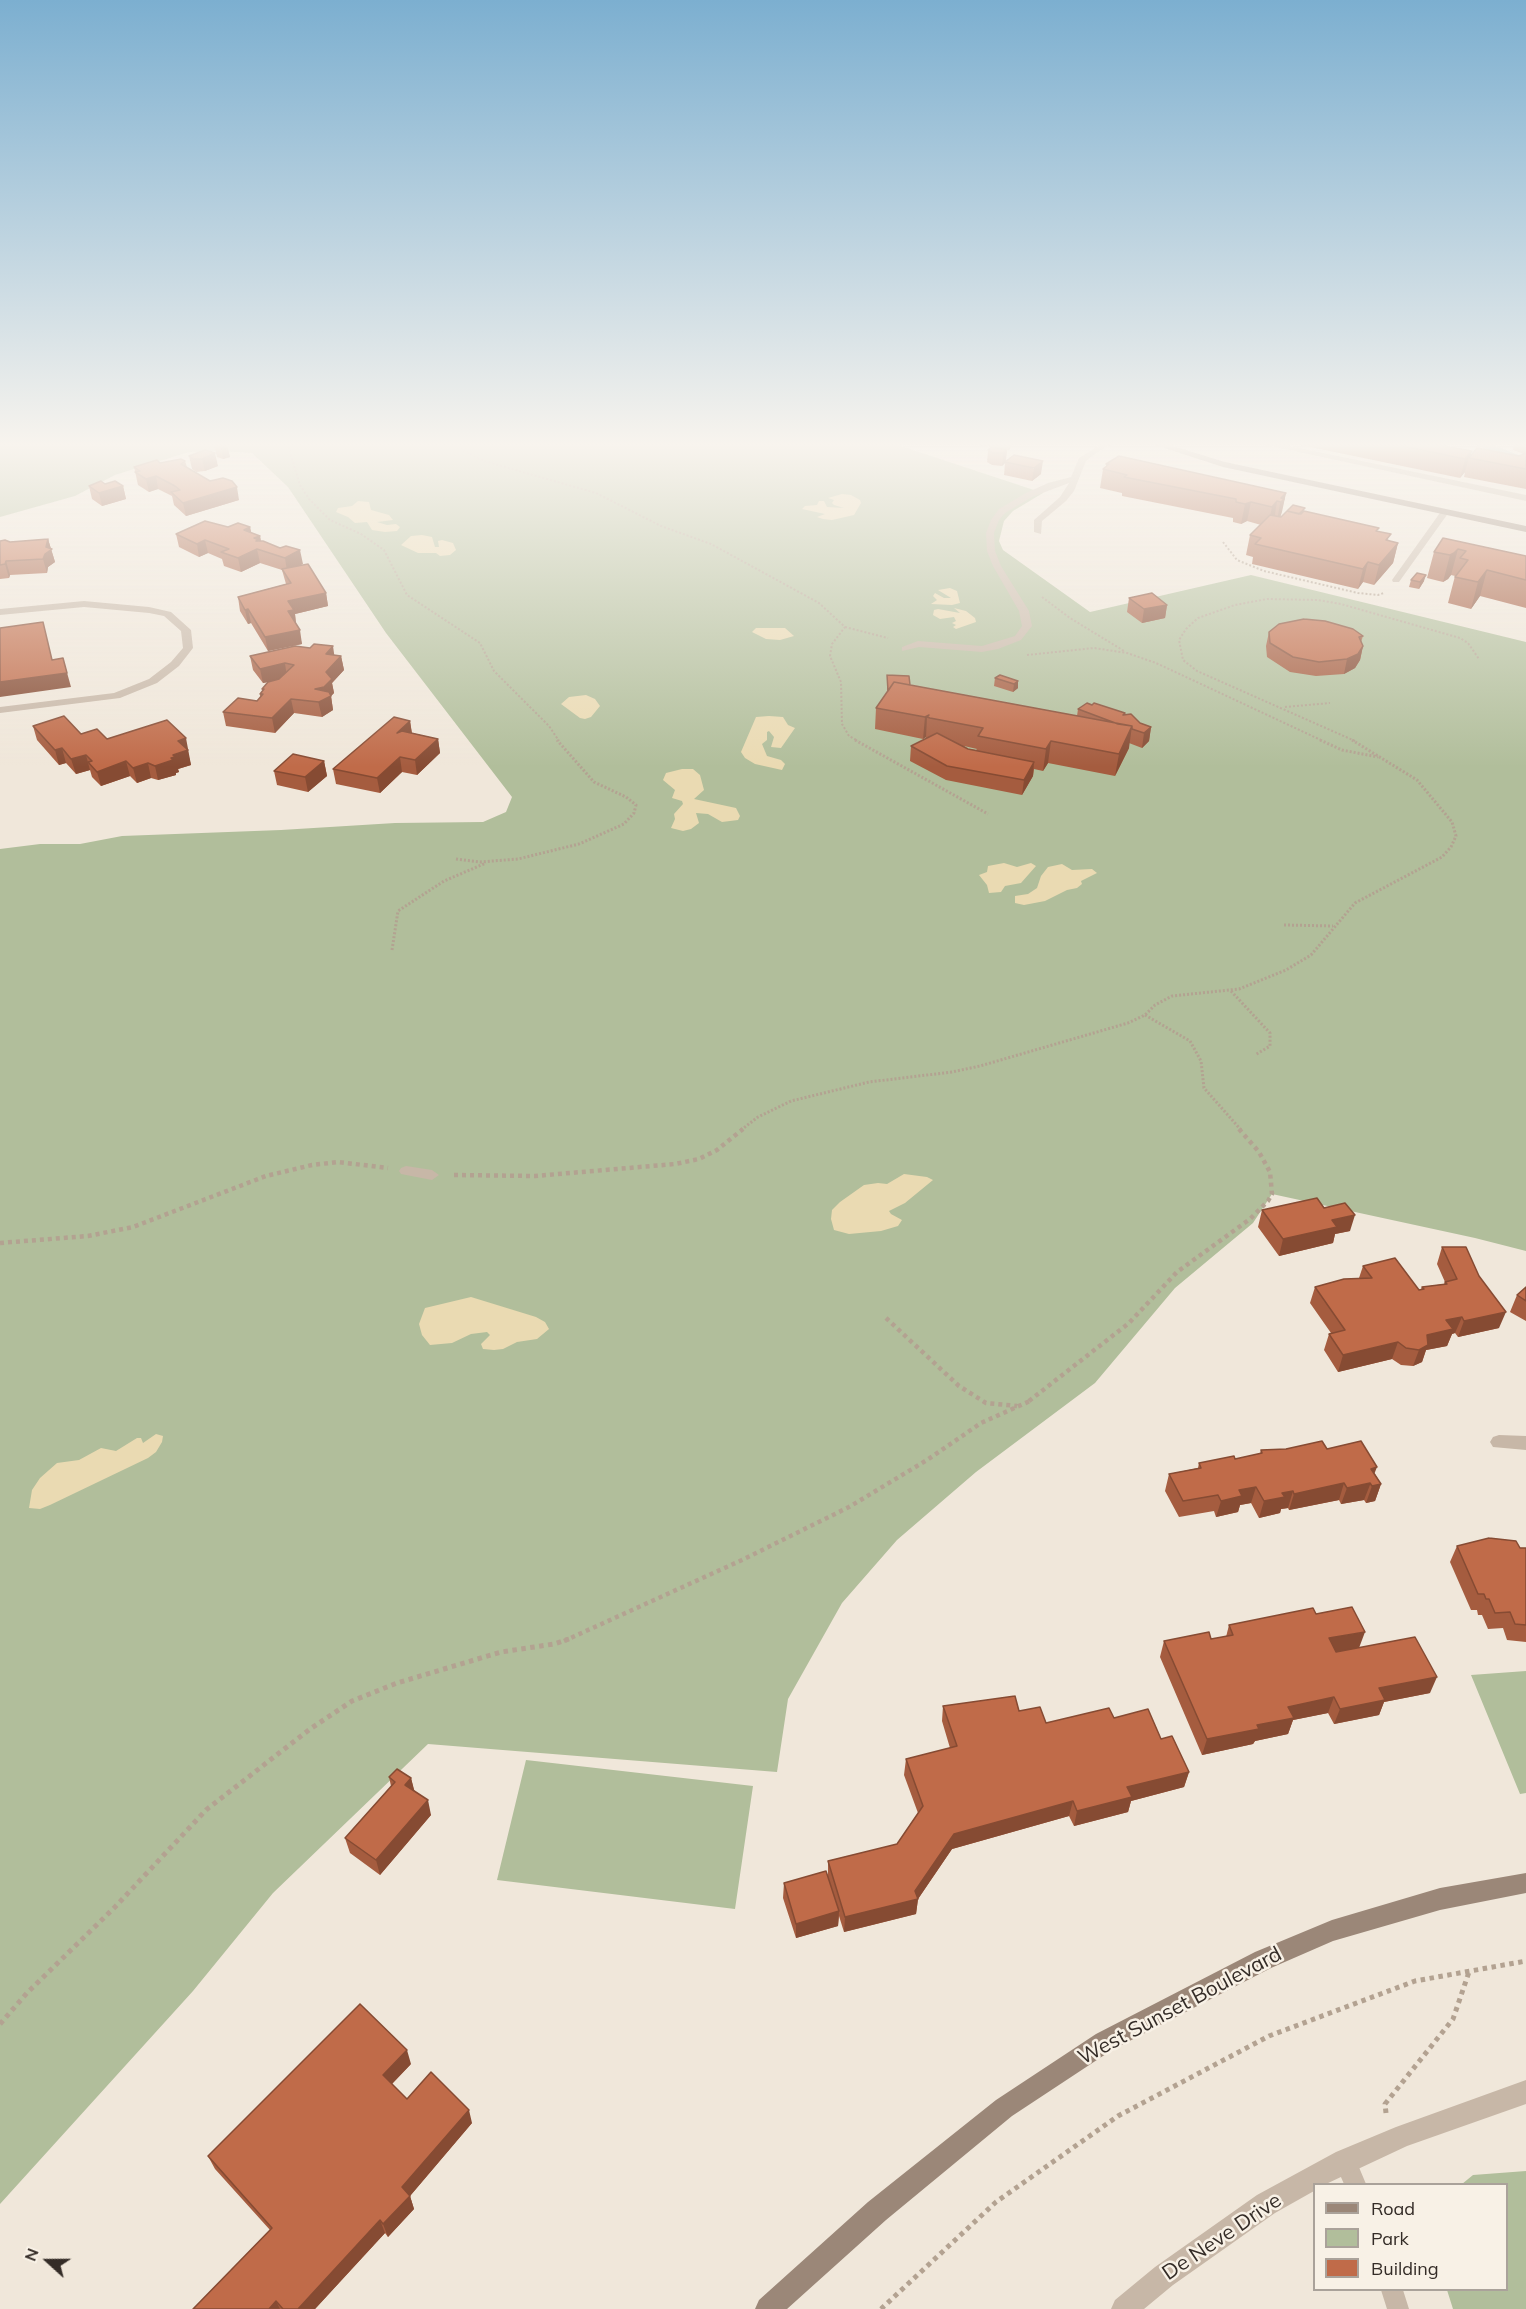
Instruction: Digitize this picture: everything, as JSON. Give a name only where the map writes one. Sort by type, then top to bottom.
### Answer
[{"type":"main road","name":"West Sunset Boulevard","points":[[768,2309],[852,2232],[1004,2108],[1104,2042],[1254,1965],[1332,1930],[1440,1899],[1526,1883]]},
{"type":"street","points":[[0,612],[84,604],[149,610],[167,614],[186,630],[188,648],[175,664],[153,681],[117,696],[0,710]]},
{"type":"street","points":[[1499,1442],[1526,1443]]},
{"type":"street","name":"De Neve Drive","points":[[1124,2309],[1164,2276],[1266,2204],[1345,2161],[1389,2141],[1526,2092]]},
{"type":"lane","points":[[905,649],[918,644],[982,649],[995,647],[1018,638],[1027,626],[1024,610],[1000,572],[992,551]]},
{"type":"lane","points":[[1396,580],[1417,551]]},
{"type":"lane","points":[[406,1171],[432,1175]]},
{"type":"lane","points":[[1345,2161],[1354,2183]]},
{"type":"lane","points":[[1393,2291],[1398,2309]]},
{"type":"path","points":[[385,551],[407,595],[480,643],[494,671],[549,726],[555,737],[594,782],[626,797],[636,805],[634,813],[624,824],[594,839],[552,851],[491,861],[456,859]]},
{"type":"path","points":[[722,551],[819,603],[845,627],[918,644]]},
{"type":"path","points":[[1230,551],[1237,560],[1246,566],[1305,582],[1378,595],[1388,592],[1396,580]]},
{"type":"path","points":[[1000,572],[1127,653]]},
{"type":"path","points":[[432,1175],[535,1176],[675,1164],[699,1159],[717,1150],[758,1117],[791,1101],[869,1082],[952,1072],[980,1066],[1128,1023],[1145,1015],[1162,1000],[1172,996],[1230,990],[1263,981],[1311,955],[1355,903],[1442,857],[1456,836],[1452,822],[1417,780],[1382,757],[1346,736],[1197,671],[1183,660],[1180,650],[1179,640],[1186,629],[1198,618],[1235,605],[1267,599],[1318,600],[1341,604],[1460,638],[1468,643],[1479,659]]},
{"type":"path","points":[[845,627],[832,644],[830,656],[841,681],[842,724],[849,736],[988,814]]},
{"type":"path","points":[[995,647],[1003,652],[1024,655],[1094,648],[1127,653],[1156,663],[1342,750],[1382,757]]},
{"type":"path","points":[[1283,707],[1330,704]]},
{"type":"path","points":[[392,950],[398,911],[444,881],[491,861]]},
{"type":"path","points":[[1284,925],[1334,926]]},
{"type":"path","points":[[1230,990],[1270,1033],[1270,1046],[1255,1055]]},
{"type":"path","points":[[0,2024],[27,1993],[115,1907],[206,1810],[310,1729],[352,1701],[397,1683],[501,1652],[554,1644],[573,1638],[742,1560],[849,1507],[927,1460],[981,1423],[1030,1401],[1129,1323],[1177,1272],[1250,1219],[1272,1194],[1269,1172],[1259,1152],[1204,1088],[1201,1061],[1190,1041],[1145,1015]]},
{"type":"path","points":[[0,1243],[88,1236],[133,1227],[257,1180],[312,1165],[355,1162],[406,1171]]},
{"type":"path","points":[[886,1318],[959,1386],[986,1403],[1016,1406],[1030,1401]]},
{"type":"path","points":[[881,2309],[996,2202],[1118,2116],[1269,2036],[1415,1981],[1526,1961]]},
{"type":"path","points":[[1389,2141],[1385,2104],[1454,2019],[1469,1972]]},
{"type":"green space","points":[[331,551],[1004,551],[1090,612],[1251,575],[1526,642],[1526,1251],[1272,1194],[1253,1223],[1175,1288],[1095,1383],[976,1472],[897,1540],[842,1603],[788,1699],[777,1772],[428,1744],[273,1893],[193,1991],[0,2204],[0,849],[40,844],[80,844],[122,836],[395,823],[483,822],[506,812],[512,797],[386,633]]},
{"type":"green space","points":[[1526,1671],[1526,1793],[1520,1794],[1471,1675]]},
{"type":"green space","points":[[526,1760],[753,1786],[735,1909],[497,1880]]},
{"type":"green space","points":[[1526,2171],[1526,2309],[1453,2309],[1447,2291],[1508,2291],[1508,2183],[1463,2183],[1473,2175]]},
{"type":"sand","points":[[413,551],[455,551],[450,555],[440,556],[436,553]]},
{"type":"sand","points":[[950,588],[957,591],[960,603],[931,604],[937,600],[933,596],[935,593],[944,598],[951,598],[938,590]]},
{"type":"sand","points":[[954,608],[966,611],[975,618],[976,622],[956,629],[953,627],[956,625],[952,623],[956,621],[954,617],[940,619],[933,615],[934,610],[938,609],[960,613]]},
{"type":"sand","points":[[756,628],[785,628],[794,636],[780,640],[766,639],[752,632]]},
{"type":"sand","points":[[586,695],[595,699],[600,706],[591,717],[580,718],[561,704],[569,697]]},
{"type":"sand","points":[[756,717],[783,717],[788,725],[795,728],[781,748],[771,747],[774,737],[769,731],[767,740],[762,744],[767,756],[781,760],[785,764],[782,770],[755,764],[745,758],[741,752]]},
{"type":"sand","points":[[693,769],[700,775],[704,790],[694,799],[736,808],[740,816],[738,820],[722,822],[708,814],[696,813],[699,823],[691,829],[683,831],[671,828],[675,819],[674,814],[683,804],[682,801],[672,798],[675,790],[663,780],[666,773]]},
{"type":"sand","points":[[1004,863],[1017,867],[1031,863],[1036,866],[1021,883],[1005,886],[1001,892],[989,893],[987,885],[979,875],[987,872],[988,866]]},
{"type":"sand","points":[[1062,864],[1072,870],[1092,869],[1097,873],[1081,881],[1082,884],[1077,888],[1067,890],[1045,901],[1024,905],[1015,903],[1015,896],[1028,894],[1037,888],[1041,876],[1048,867]]},
{"type":"sand","points":[[904,1174],[933,1180],[905,1203],[889,1211],[902,1220],[898,1226],[881,1231],[849,1234],[834,1230],[831,1219],[832,1210],[840,1202],[864,1185],[887,1184]]},
{"type":"sand","points":[[471,1297],[536,1317],[545,1322],[549,1329],[537,1339],[517,1342],[503,1349],[483,1349],[481,1344],[490,1335],[487,1332],[471,1334],[452,1343],[430,1345],[422,1335],[419,1324],[425,1308]]},
{"type":"sand","points":[[156,1434],[163,1436],[162,1442],[156,1452],[148,1458],[50,1505],[40,1509],[29,1508],[32,1490],[40,1478],[57,1463],[79,1460],[101,1448],[116,1451],[137,1438],[141,1438],[143,1443]]},
{"type":"building","points":[[0,551],[50,551],[43,559],[6,561],[5,564],[0,565]]},
{"type":"building","points":[[224,551],[253,551],[238,558],[221,552]]},
{"type":"building","points":[[262,551],[299,551],[285,558]]},
{"type":"building","points":[[1284,551],[1391,551],[1379,565],[1368,562],[1363,569]]},
{"type":"building","points":[[1435,551],[1456,551],[1450,555]]},
{"type":"building","points":[[1466,551],[1502,551],[1526,556],[1526,580],[1487,570],[1478,582],[1455,577],[1468,560],[1460,558]]},
{"type":"building","points":[[308,564],[326,593],[288,601],[294,610],[288,611],[300,630],[265,637],[238,597],[291,583],[282,569]]},
{"type":"building","points":[[1417,573],[1426,575],[1420,582],[1411,580]]},
{"type":"building","points":[[1152,593],[1167,605],[1144,609],[1129,598]]},
{"type":"building","points":[[1304,619],[1325,621],[1353,629],[1363,636],[1359,637],[1363,646],[1358,654],[1347,659],[1319,662],[1293,657],[1270,643],[1269,632],[1279,624]]},
{"type":"building","points":[[43,622],[52,660],[63,658],[67,673],[0,682],[0,628]]},
{"type":"building","points":[[314,644],[333,646],[326,654],[341,656],[326,672],[332,679],[324,687],[315,689],[329,692],[331,696],[319,702],[291,699],[272,718],[223,712],[238,698],[257,701],[268,682],[279,679],[294,665],[285,663],[260,669],[250,656],[295,646],[310,648]]},
{"type":"building","points":[[887,675],[909,676],[910,685],[894,682],[888,691]]},
{"type":"building","points":[[1000,675],[1018,681],[1014,684],[995,678]]},
{"type":"building","points":[[894,682],[1132,726],[1119,754],[1051,741],[1046,749],[978,736],[983,728],[927,717],[929,715],[925,717],[876,708]]},
{"type":"building","points":[[1087,703],[1125,713],[1123,715],[1131,714],[1140,723],[1151,727],[1144,733],[1132,729],[1132,726],[1118,724],[1078,709]]},
{"type":"building","points":[[64,716],[81,734],[97,729],[107,739],[167,720],[186,738],[178,741],[188,750],[173,755],[175,757],[171,758],[173,760],[155,766],[148,763],[133,768],[126,761],[97,772],[88,762],[92,761],[86,755],[71,759],[62,748],[55,750],[33,726]]},
{"type":"building","points":[[394,717],[410,721],[397,733],[402,731],[438,739],[415,760],[400,757],[377,778],[333,769]]},
{"type":"building","points":[[937,733],[968,749],[1034,762],[1024,780],[947,766],[911,746]]},
{"type":"building","points":[[293,754],[324,761],[305,777],[274,771]]},
{"type":"building","points":[[1317,1198],[1324,1208],[1345,1203],[1355,1215],[1332,1220],[1337,1227],[1283,1239],[1262,1210]]},
{"type":"building","points":[[1442,1247],[1466,1247],[1479,1276],[1506,1312],[1464,1321],[1462,1317],[1446,1320],[1453,1329],[1427,1335],[1428,1345],[1419,1350],[1406,1348],[1398,1342],[1343,1355],[1329,1334],[1345,1330],[1315,1287],[1344,1279],[1372,1278],[1363,1266],[1395,1258],[1419,1290],[1424,1289],[1422,1287],[1447,1284],[1445,1282],[1457,1279]]},
{"type":"building","points":[[1526,1287],[1526,1301],[1517,1295]]},
{"type":"building","points":[[1322,1441],[1327,1449],[1361,1441],[1377,1467],[1371,1469],[1381,1484],[1372,1486],[1370,1483],[1347,1488],[1344,1483],[1294,1494],[1293,1491],[1282,1493],[1285,1497],[1264,1501],[1256,1487],[1239,1490],[1242,1496],[1221,1501],[1218,1495],[1183,1501],[1169,1474],[1201,1468],[1199,1463],[1234,1456],[1235,1459],[1262,1453],[1261,1450],[1286,1449]]},
{"type":"building","points":[[1489,1538],[1516,1541],[1520,1548],[1526,1548],[1526,1625],[1515,1624],[1510,1612],[1495,1613],[1489,1599],[1486,1599],[1484,1594],[1478,1594],[1457,1546]]},
{"type":"building","points":[[1352,1607],[1365,1632],[1329,1638],[1336,1652],[1415,1637],[1437,1677],[1379,1688],[1385,1700],[1340,1709],[1334,1697],[1288,1707],[1294,1718],[1257,1725],[1259,1729],[1207,1739],[1164,1641],[1209,1632],[1211,1639],[1233,1635],[1229,1625],[1313,1608],[1316,1614]]},
{"type":"building","points":[[1015,1696],[1019,1711],[1040,1707],[1046,1723],[1109,1708],[1114,1718],[1148,1709],[1161,1739],[1172,1736],[1189,1772],[1127,1787],[1132,1797],[1077,1811],[1073,1801],[954,1834],[915,1891],[918,1899],[845,1917],[828,1861],[897,1844],[923,1806],[906,1759],[957,1746],[943,1706]]},
{"type":"building","points":[[397,1769],[411,1778],[405,1785],[428,1800],[376,1860],[345,1838],[395,1782],[389,1777]]},
{"type":"building","points":[[826,1871],[839,1911],[796,1924],[784,1883]]},
{"type":"building","points":[[360,2004],[407,2050],[383,2075],[407,2099],[431,2072],[469,2110],[402,2187],[410,2196],[383,2224],[380,2220],[298,2309],[283,2309],[276,2301],[269,2309],[193,2309],[272,2228],[208,2156]]}]
